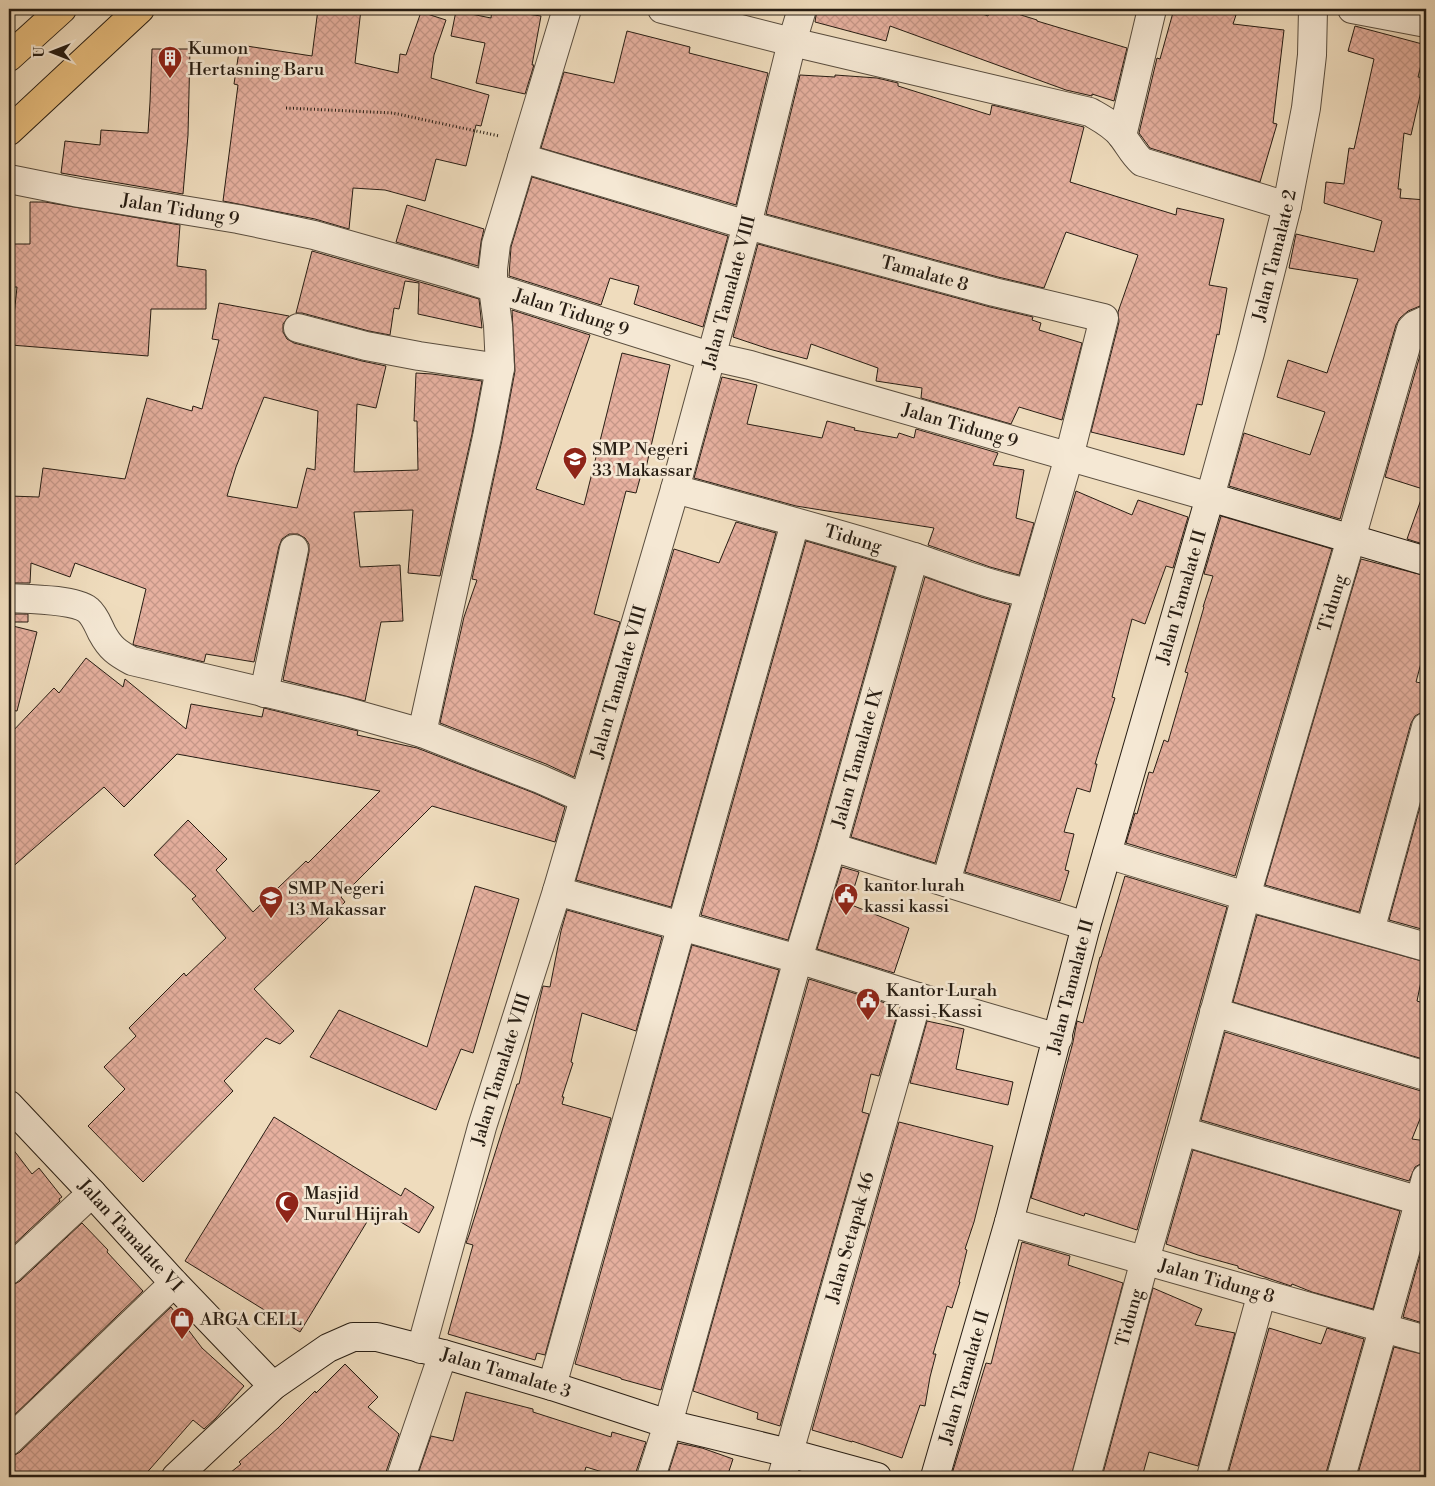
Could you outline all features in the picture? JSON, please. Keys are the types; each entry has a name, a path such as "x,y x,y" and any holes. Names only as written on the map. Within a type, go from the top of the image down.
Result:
{"main road":[{"path":"9,58 62,9"},
{"path":"9,131 140,9"}],"street":[{"name":"Jalan Tidung 9","path":"493,288 496,244 567,9"},
{"path":"662,9 792,42 1090,112 1112,124 1142,162 1287,206"},
{"name":"Jalan Tamalate VIII","path":"400,1477 432,1352 482,1126 556,891 675,489 747,224 792,42 802,9"},
{"path":"1122,136 1152,9"},
{"name":"Jalan Tamalate 2","path":"1210,497 1250,353 1287,206 1306,108 1312,55 1313,9"},
{"path":"1352,9 1426,23"},
{"name":"Tamalate 8","path":"524,150 747,224 994,292 1104,318 1069,457"},
{"name":"Jalan Tidung 9","path":"9,178 79,193 238,219 314,235 447,273 710,356 759,368 1210,497 1426,561"},
{"path":"422,733 487,437 500,368 498,324 493,288"},
{"name":"Tidung","path":"1086,1477 1246,896 1411,329 1415,324 1426,320"},
{"path":"298,328 366,346 500,368"},
{"path":"946,882 1069,457"},
{"name":"Tidung","path":"675,489 914,557 1016,591 1030,593"},
{"name":"Jalan Tamalate II","path":"935,1477 1009,1222 1086,926 1210,497"},
{"path":"552,1386 795,523"},
{"path":"264,693 294,549"},
{"name":"Jalan Tamalate IX","path":"651,1477 668,1424 798,959 914,557"},
{"path":"9,598 68,602 87,609 95,618 103,635 115,652 132,661 344,711 422,733 540,779 583,798"},
{"path":"1370,931 1426,727"},
{"path":"832,846 1086,926"},
{"path":"1107,854 1426,947"},
{"path":"556,891 798,959 1058,1038"},
{"name":"Jalan Setapak 46","path":"785,1465 918,997"},
{"path":"1214,1012 1426,1076"},
{"name":"Jalan Tamalate VI","path":"9,1105 174,1283 273,1386"},
{"path":"1182,1131 1423,1190 1341,1477"},
{"path":"9,1270 92,1193"},
{"name":"Jalan Tidung 8","path":"1009,1222 1426,1340"},
{"path":"9,1441 174,1283"},
{"path":"1210,1477 1262,1293"},
{"name":"Jalan Tamalate 3","path":"176,1477 273,1386 328,1348 353,1337 376,1337 552,1386 785,1465 877,1477"}],"path":[{"path":"286,108 393,113 524,150"}],"building":[{"path":"318,9 361,9 355,63 398,73 400,54 406,55 421,12 446,20 434,55 431,78 489,95 481,126 476,125 466,166 436,159 425,201 385,190 353,188 349,229 315,219 223,201 238,85 234,84 240,45 312,56"},
{"path":"492,9 541,16 532,65 534,65 525,94 476,83 485,43 451,36 456,11 491,18"},
{"path":"817,9 969,9 988,16 991,9 1002,9 1127,48 1114,101 1092,94 1092,96 1066,90 890,26 886,41 815,22"},
{"path":"1174,9 1215,9 1236,15 1233,24 1284,30 1273,123 1277,124 1260,182 1150,148 1139,133 1157,58 1160,59"},
{"path":"1355,26 1426,45 1418,77 1424,78 1411,135 1404,133 1398,189 1401,189 1400,198 1426,200 1426,305 1408,311 1400,318 1396,325 1340,519 1229,486 1244,433 1310,455 1325,412 1277,397 1288,360 1327,373 1358,279 1289,268 1296,234 1374,252 1382,221 1324,203 1326,182 1344,184 1349,148 1354,149 1374,59 1348,51"},
{"path":"627,31 690,47 689,53 768,73 736,205 541,148 564,72 614,83"},
{"path":"152,49 190,49 188,135 183,194 61,173 65,141 100,145 101,130 148,133"},
{"path":"800,75 877,78 898,83 898,86 990,115 992,105 1084,127 1070,182 1176,215 1177,208 1224,219 1209,285 1227,288 1219,335 1217,334 1202,405 1197,404 1184,455 1091,432 1119,322 1118,312 1138,255 1066,232 1044,288 766,214"},
{"path":"532,177 728,236 703,327 634,304 639,286 610,278 601,305 509,276 511,247"},
{"path":"30,202 45,202 180,225 177,266 206,270 206,309 151,309 148,356 11,345 17,287 9,287 9,244 30,244"},
{"path":"407,205 484,229 478,266 396,242"},
{"path":"758,244 1033,317 1032,320 1041,323 1039,330 1082,343 1062,420 1019,407 1011,424 921,398 922,388 876,381 878,368 811,344 807,359 733,337"},
{"path":"312,251 479,299 482,328 418,314 419,283 405,281 399,309 394,308 390,335 296,313"},
{"path":"219,303 289,316 283,324 283,332 287,339 294,343 386,366 376,408 357,404 354,472 418,470 417,421 414,421 416,373 482,381 440,576 408,573 413,510 354,512 360,567 400,565 403,621 381,622 365,701 283,680 309,552 309,544 305,538 298,534 289,534 282,539 279,546 254,662 206,654 204,662 134,645 146,589 75,563 70,577 31,563 30,583 9,583 9,496 39,497 43,468 125,479 147,398 192,411 193,406 202,409 219,340 212,339","holes":["264,397 318,411 315,470 307,468 297,508 227,496 236,467"]},
{"name":"SMP Negeri 33 Makassar","path":"512,310 590,335 536,489 584,505 622,353 670,365 645,472 642,471 636,493 626,491 594,614 620,622 574,777 546,764 440,723 464,617 477,580 472,579 515,371"},
{"path":"1426,337 1426,490 1385,477"},
{"path":"722,377 757,385 747,424 822,438 827,421 855,428 854,430 897,438 899,433 914,438 916,429 998,453 993,465 1024,470 1016,518 1034,523 1019,575 928,545 934,528 796,506 694,478"},
{"path":"1076,491 1132,515 1138,500 1188,517 1173,568 1166,566 1145,624 1132,619 1112,697 1115,698 1095,764 1097,764 1090,792 1077,788 1064,832 1074,834 1065,870 1069,871 1060,901 965,872"},
{"path":"1423,494 1426,495 1426,545 1407,539"},
{"path":"1221,516 1332,549 1235,876 1126,843 1135,813 1137,814 1149,772 1153,773 1164,740 1168,742 1188,673 1185,672 1213,576 1204,574"},
{"path":"736,522 776,533 671,907 576,880 674,549 719,563"},
{"path":"806,541 895,567 788,940 701,915"},
{"path":"1361,559 1426,576 1426,644 1416,682 1426,684 1426,712 1415,716 1411,723 1359,912 1265,885"},
{"path":"925,577 1010,605 935,863 851,837"},
{"path":"9,614 28,614 28,622 9,622"},
{"path":"9,625 37,632 17,711 9,710"},
{"path":"86,658 123,687 125,679 186,729 191,704 262,717 264,708 358,731 357,735 417,748 534,793 565,807 555,842 432,806 341,897 345,902 254,989 294,1031 280,1044 266,1038 224,1081 233,1091 143,1182 88,1126 125,1089 104,1067 136,1036 129,1028 184,973 186,976 226,938 192,899 196,896 154,855 188,820 227,859 216,870 253,912 306,861 308,863 380,791 177,754 124,807 104,787 9,870 9,735 54,688 59,693"},
{"path":"1426,785 1426,924 1425,930 1389,920"},
{"name":"kantor lurah kassi kassi","path":"842,867 859,872 849,904 909,928 894,973 817,949"},
{"path":"1125,876 1227,907 1137,1230 1085,1213 1084,1216 1031,1198 1077,1021 1083,1023 1100,957"},
{"path":"475,886 519,899 473,1053 461,1049 436,1110 310,1057 339,1010 427,1047"},
{"path":"567,910 662,937 636,1031 582,1013 571,1062 573,1063 562,1097 564,1097 562,1104 611,1118 545,1355 537,1353 535,1360 448,1334 473,1245 466,1243 517,1084 519,1084 543,986 550,987"},
{"path":"1257,915 1425,962 1417,1001 1426,1004 1426,1060 1233,1002"},
{"path":"692,945 779,970 661,1390 575,1364"},
{"path":"809,979 895,1006 894,1014 897,1015 879,1076 871,1074 862,1112 869,1114 780,1426 757,1419 758,1413 693,1391"},
{"path":"927,1021 964,1029 956,1069 1013,1082 1008,1105 910,1083"},
{"path":"1225,1032 1426,1091 1426,1104 1412,1139 1426,1141 1426,1163 1415,1167 1409,1181 1201,1120"},
{"name":"Masjid Nurul Hijrah","path":"274,1117 401,1196 405,1188 434,1207 419,1233 376,1207 300,1332 185,1261"},
{"path":"899,1122 993,1146 974,1222 965,1249 967,1250 960,1282 952,1308 947,1306 933,1354 936,1354 925,1406 920,1405 902,1458 812,1430"},
{"path":"9,1144 32,1174 39,1168 62,1197 9,1249"},
{"path":"1193,1150 1400,1211 1373,1309 1312,1292 1292,1284 1291,1286 1238,1268 1238,1266 1166,1244"},
{"path":"82,1223 143,1291 9,1420 9,1285 20,1281"},
{"path":"1426,1234 1426,1324 1403,1317"},
{"path":"1022,1242 1070,1256 1068,1265 1123,1283 1071,1477 951,1477 986,1363 991,1364"},
{"path":"1153,1288 1202,1309 1195,1325 1235,1333 1198,1466 1149,1452 1142,1477 1102,1477"},
{"path":"171,1307 202,1348 244,1386 216,1418 204,1429 193,1420 143,1477 9,1477 9,1456 20,1452"},
{"path":"1269,1328 1321,1344 1327,1328 1364,1339 1326,1477 1227,1477"},
{"path":"1394,1347 1426,1355 1426,1477 1357,1477"},
{"path":"345,1364 378,1397 368,1407 399,1434 386,1477 225,1477 241,1464 239,1462 278,1428 315,1391 316,1393"},
{"path":"466,1392 533,1409 533,1412 611,1437 612,1432 646,1442 636,1477 619,1477 586,1467 583,1477 417,1477 431,1436 453,1441"},
{"path":"678,1443 702,1448 733,1459 727,1477 667,1477"}],"place":[{"name":"Kumon Hertasning Baru","path":"170,79"},
{"name":"SMP Negeri 33 Makassar","path":"575,480"},
{"name":"kantor lurah kassi kassi","path":"846,916"},
{"name":"SMP Negeri 13 Makassar","path":"271,919"},
{"name":"Kantor Lurah Kassi-Kassi","path":"868,1021"},
{"name":"Masjid Nurul Hijrah","path":"287,1224"},
{"name":"ARGA CELL","path":"182,1340"}]}
